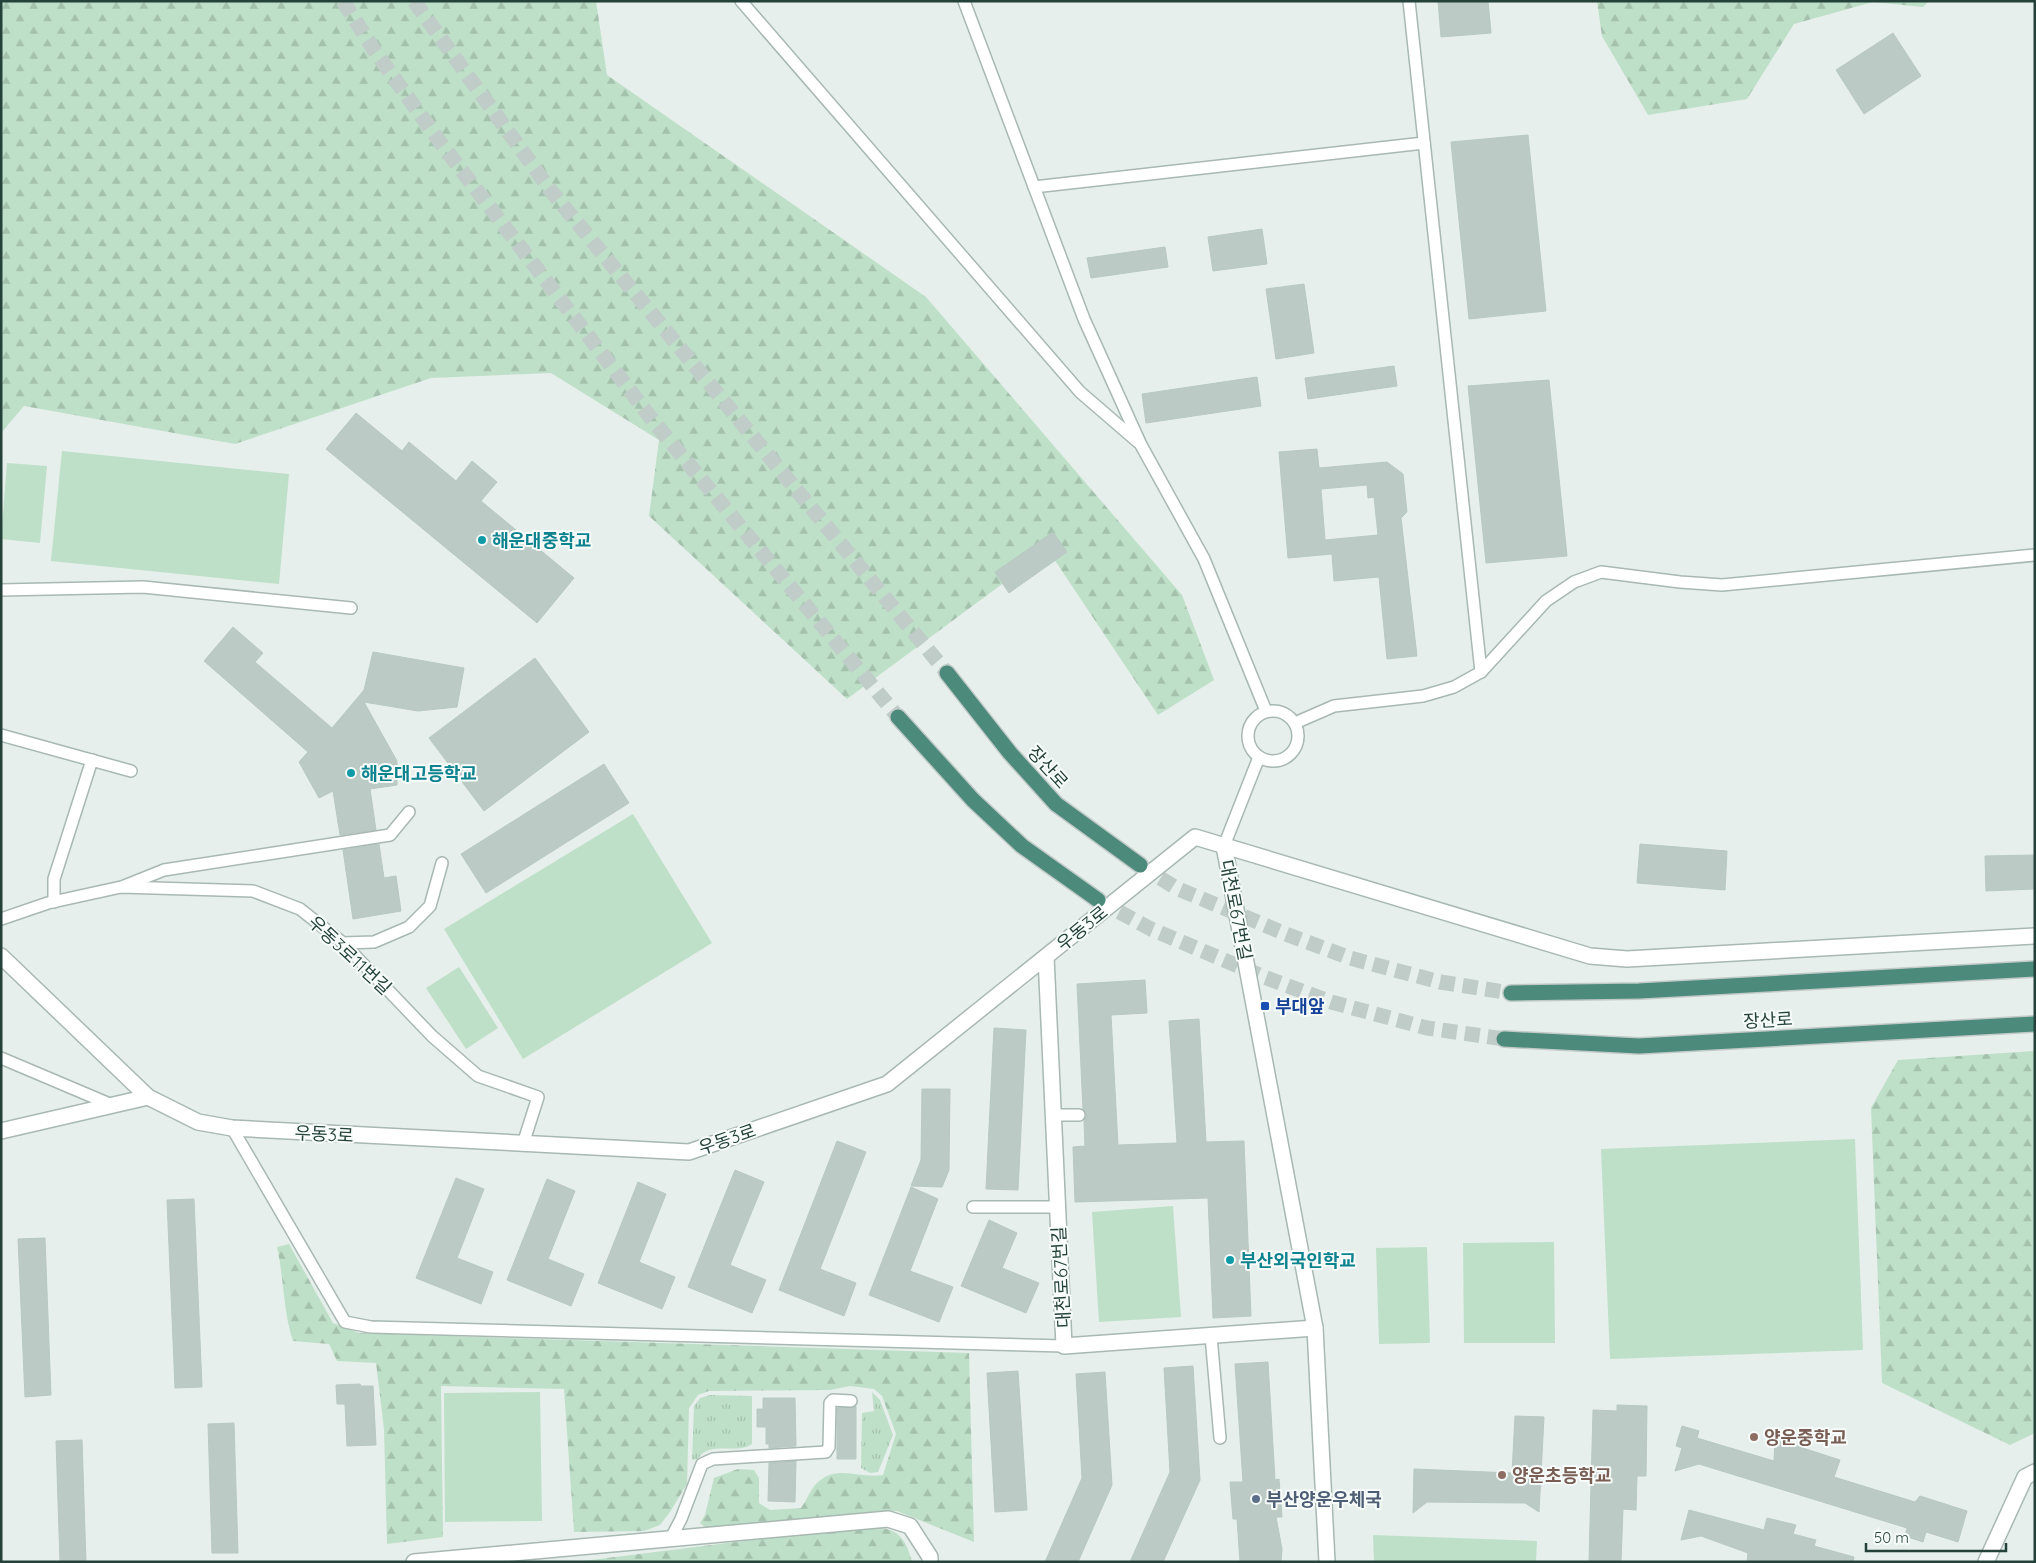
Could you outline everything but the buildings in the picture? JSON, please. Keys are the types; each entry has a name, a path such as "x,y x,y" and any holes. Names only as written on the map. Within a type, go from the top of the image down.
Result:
{"highway":[{"name":"장산로","path":"947,673 1010,753 1056,804 1140,865"},
{"path":"898,717 973,800 1022,846 1098,900"},
{"name":"장산로","path":"1511,992 1639,991 2035,969"},
{"name":"장산로","path":"1504,1039 1639,1046 2035,1024"}],"street":[{"name":"우동3로","path":"148,1097 198,1122 232,1128 690,1152 887,1084 1195,836 1224,846"},
{"path":"1224,846 1590,956 1627,959 2035,936"},
{"name":"대천로67번길","path":"1224,846 1315,1328 1327,1562"},
{"path":"1,956 148,1097"},
{"name":"대천로67번길","path":"1046,957 1064,1346 1315,1328"},
{"path":"1,1131 148,1097"},
{"path":"1986,1562 2025,1478 2035,1472"},
{"path":"414,1562 888,1519 910,1526 930,1557 930,1562"}],"lane":[{"path":"741,1 1080,392 1141,445"},
{"path":"964,1 1084,319 1141,445 1204,559 1266,711"},
{"path":"1409,1 1481,672"},
{"path":"1034,187 1424,144"},
{"path":"1295,723 1334,706 1431,694 1454,687 1481,672 1546,601 1574,582 1601,572 1680,582 1722,585 2035,555"},
{"path":"1,590 143,586 351,608"},
{"path":"1266,711 1282,712 1295,723 1298,739 1290,754 1275,761 1259,757 1249,744 1249,728 1253,720 1266,711"},
{"path":"1,735 131,770"},
{"path":"1224,846 1259,757"},
{"path":"54,902 54,879 92,760"},
{"path":"120,887 164,870 390,835 409,812"},
{"path":"343,943 374,942 409,928 430,906 442,864"},
{"name":"우동3로11번길","path":"1,919 54,902 120,887 253,891 300,909 343,943 432,1036 478,1076 538,1097 523,1144"},
{"path":"1,1058 112,1105"},
{"path":"1054,1115 1079,1115"},
{"path":"232,1128 345,1322 371,1327 1064,1346"},
{"path":"973,1207 1058,1207"},
{"path":"1211,1336 1220,1438"},
{"path":"670,1540 681,1519 702,1464 713,1459 826,1452 829,1447 830,1403 832,1400 851,1401"}],"green space":[{"path":"1,1 596,1 607,75 926,297 1182,595 1214,680 1158,715 1048,550 847,699 649,516 659,440 551,373 431,378 235,444 24,406 1,433"},
{"path":"1597,1 1929,1 1923,7 1873,2 1794,24 1747,99 1648,115 1602,36"},
{"path":"62,451 289,474 279,584 51,561"},
{"path":"7,463 47,466 40,543 1,539"},
{"path":"633,814 712,943 523,1059 444,929"},
{"path":"459,967 498,1028 466,1049 426,988"},
{"path":"2035,1051 2035,1433 2010,1445 1882,1383 1871,1108 1898,1060"},
{"path":"1855,1139 1863,1350 1610,1359 1601,1149"},
{"path":"1173,1206 1181,1317 1099,1322 1092,1212"},
{"path":"1554,1242 1555,1343 1464,1343 1463,1243"},
{"path":"289,1244 333,1323 359,1333 969,1353 974,1542 897,1511 706,1528 700,1523 705,1515 714,1478 738,1469 754,1470 759,1478 759,1503 770,1510 801,1508 818,1482 833,1474 883,1475 896,1434 882,1396 874,1389 850,1386 830,1390 709,1391 698,1395 689,1408 687,1484 660,1525 644,1531 574,1532 564,1389 441,1386 443,1537 387,1544 384,1429 376,1363 337,1361 329,1344 293,1341 287,1318 277,1247"},
{"path":"1427,1247 1430,1343 1379,1344 1376,1248"},
{"path":"540,1392 542,1521 445,1522 444,1393"},
{"path":"872,1392 880,1400 893,1435 878,1472 870,1473 861,1468 862,1413 874,1411"},
{"path":"710,1395 752,1396 752,1444 739,1448 709,1450 698,1459 692,1460 694,1406 700,1398"},
{"path":"864,1526 883,1528 896,1533 905,1544 912,1562 575,1562"},
{"path":"1373,1535 1537,1541 1536,1562 1374,1562"}],"tunnel":[{"path":"343,1 374,50 440,142 654,422 898,717"},
{"path":"414,1 551,191 947,673"},
{"path":"1141,866 1176,888 1286,934 1350,958 1440,982 1511,993"},
{"path":"1099,901 1151,929 1264,977 1331,1002 1427,1028 1504,1039"}],"place":[{"name":"해운대중학교","path":"482,540"},
{"name":"해운대고등학교","path":"351,773"},
{"name":"부대앞","path":"1265,1006"},
{"name":"부산외국인학교","path":"1230,1260"},
{"name":"양운중학교","path":"1754,1437"},
{"name":"양운초등학교","path":"1502,1475"},
{"name":"부산양운우체국","path":"1256,1499"}]}
